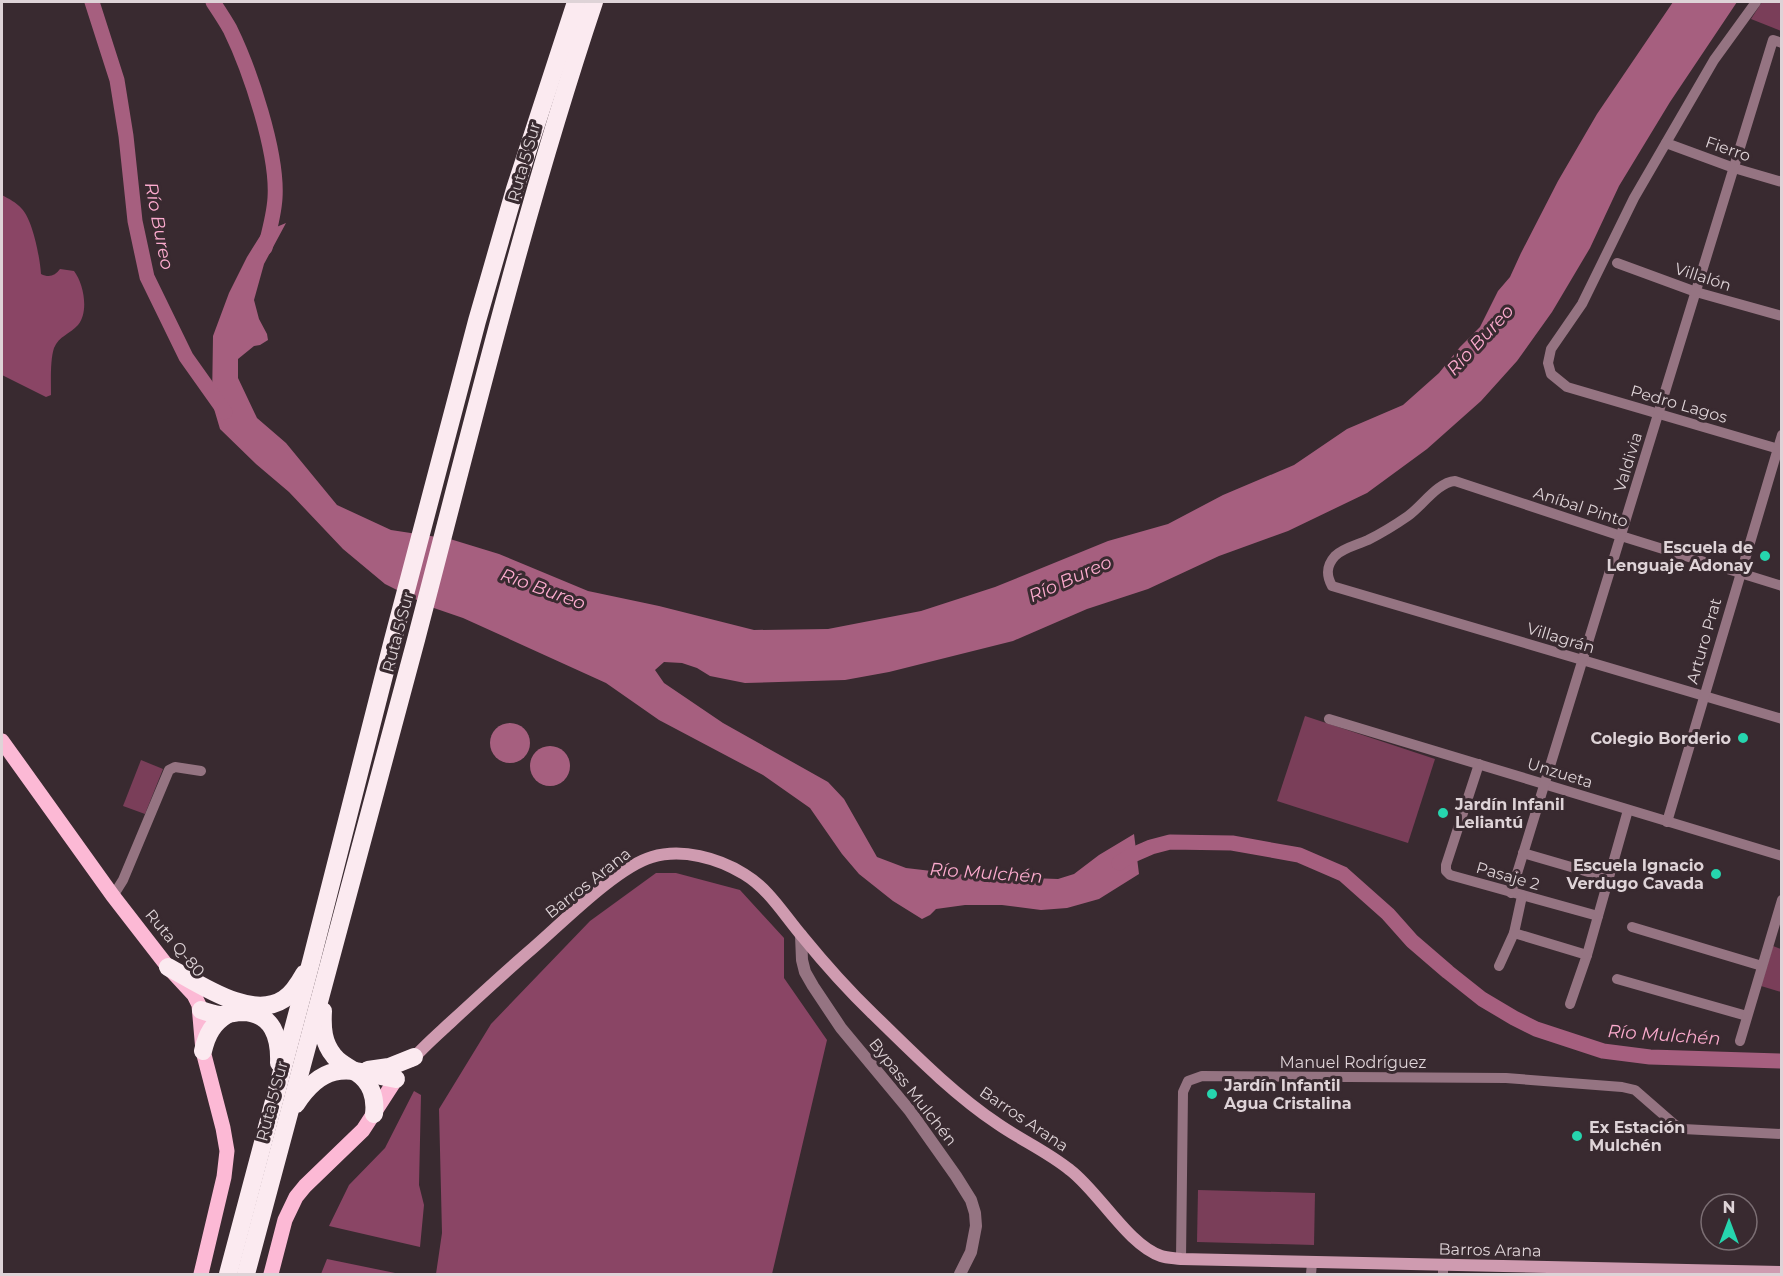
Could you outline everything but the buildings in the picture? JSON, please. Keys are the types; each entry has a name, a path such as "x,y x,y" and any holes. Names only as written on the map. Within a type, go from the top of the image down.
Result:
{"highway":[{"name":"Ruta 5 Sur","path":"228,1275 442,453 499,244 576,2"},
{"name":"Ruta 5 Sur","path":"246,1275 536,189 594,2"},
{"path":"168,967 206,988 228,1006 260,1006 279,1002 289,995 311,962"},
{"path":"325,983 322,1028 326,1043 338,1060 365,1080 372,1093 374,1114"},
{"path":"201,1010 215,999 242,1012 249,1012 262,1018 271,1026 280,1048 279,1083"},
{"path":"203,1051 211,1029 228,1006"},
{"path":"287,1121 302,1095 317,1079 335,1071 389,1067 414,1057"},
{"path":"355,1071 396,1079"}],"main road":[{"name":"Ruta Q-80","path":"2,741 113,896 168,967 194,995 201,1010"},
{"name":"Barros Arana","path":"396,1079 431,1039 584,903 621,874 649,858 674,854 696,855 732,867 754,880 871,1012 963,1098 998,1125 1071,1170 1092,1190 1127,1231 1147,1249 1162,1256 1312,1269 1782,1272"},
{"path":"201,1010 203,1051 223,1128 226,1151 225,1177 201,1275"},
{"path":"271,1275 285,1220 296,1197 363,1130 396,1079"}],"street":[{"path":"1665,142 1714,60 1756,2"},
{"name":"Valdivia","path":"1499,966 1514,933 1523,853 1734,168 1777,41"},
{"name":"Fierro","path":"1665,142 1734,168 1782,182"},
{"name":"Pedro Lagos","path":"1665,142 1581,304 1550,354 1548,363 1551,374 1567,387 1779,449"},
{"name":"Villalón","path":"1617,263 1696,292 1782,316"},
{"name":"Arturo Prat","path":"1667,822 1782,435"},
{"name":"Aníbal Pinto","path":"1332,586 1327,572 1330,562 1337,554 1393,526 1421,506 1439,487 1446,482 1455,481 1782,586"},
{"name":"Villagrán","path":"1332,586 1782,719"},
{"name":"Unzueta","path":"1329,719 1782,856"},
{"name":"Pasaje 2","path":"1479,764 1446,871 1450,875 1517,895 1598,916"},
{"path":"113,896 123,880 169,770 175,767 201,771"},
{"path":"1570,1004 1587,955 1628,810"},
{"path":"1523,853 1609,878"},
{"path":"1740,1041 1782,900"},
{"path":"1632,927 1762,966"},
{"path":"1514,933 1587,955"},
{"name":"Bypass Mulchén","path":"801,935 802,960 805,972 813,986 841,1028 910,1111 971,1200 976,1226 971,1252 960,1275"},
{"path":"1617,979 1747,1016"},
{"name":"Manuel Rodríguez","path":"1181,1259 1183,1092 1188,1081 1202,1076 1506,1078 1622,1087 1635,1090 1683,1129 1782,1134"}],"shaded area":[{"path":"1762,2 1781,2 1781,31 1751,19"},
{"path":"2,195 17,204 26,215 35,240 41,274 52,276 60,269 74,271 83,290 83,313 78,325 54,348 51,365 51,395 46,397 2,375"},
{"path":"1305,716 1435,759 1408,843 1277,801"},
{"path":"141,760 163,769 145,814 123,806"},
{"path":"656,873 676,873 740,890 784,938 784,978 827,1040 772,1274 436,1274 442,1233 439,1109 491,1024 590,921"},
{"path":"1773,946 1781,949 1781,992 1761,986"},
{"path":"414,1091 421,1095 419,1185 424,1205 420,1247 329,1226 349,1185 385,1148"},
{"path":"1198,1190 1315,1193 1314,1245 1197,1242"},
{"path":"327,1259 400,1274 321,1274"}],"water":[{"path":"1673,2 1737,2 1670,102 1619,186 1590,248 1552,312 1517,361 1481,401 1427,449 1367,493 1288,531 1219,556 1148,589 1087,609 1013,641 889,672 845,680 745,683 710,676 682,663 664,662 655,670 664,683 723,723 828,782 844,799 877,857 906,868 974,876 1058,879 1074,874 1099,855 1134,834 1139,874 1099,899 1067,908 1041,910 1002,905 965,905 936,909 922,919 893,901 859,874 810,808 763,775 659,720 606,683 463,618 431,607 385,584 343,549 289,492 220,429 212,402 213,336 229,293 262,233 286,223 264,264 254,300 268,340 254,346 238,359 238,378 257,418 286,443 337,505 391,530 450,539 499,554 588,591 754,630 828,629 921,611 995,587 1108,541 1168,524 1223,495 1294,465 1347,429 1403,405 1439,373 1480,327 1498,291 1510,277 1558,181 1597,114"},
{"path":"510,723 518,724 524,729 529,735 529,751 524,757 518,762 510,763 502,762 496,757 491,751 490,743 491,735 496,729 502,724"},
{"path":"550,746 558,747 564,752 569,758 569,774 564,780 558,785 550,786 542,785 536,780 531,774 530,766 531,758 536,752 542,747"}],"waterway":[{"name":"Río Bureo","path":"92,2 117,80 126,136 135,221 147,277 186,357 225,412"},
{"name":"Río Bureo","path":"213,2 238,46 261,112 272,158 275,198 265,248"},
{"name":"Río Mulchén","path":"1119,863 1151,847 1170,842 1232,843 1299,855 1343,874 1388,914 1412,941 1448,972 1482,999 1536,1029 1603,1051 1650,1057 1782,1061"}],"place":[{"name":"Escuela de Lenguaje Adonay","path":"1765,556"},
{"name":"Colegio Borderio","path":"1743,738"},
{"name":"Jardín Infanil Leliantú","path":"1443,813"},
{"name":"Escuela Ignacio Verdugo Cavada","path":"1716,874"},
{"name":"Jardín Infantil Agua Cristalina","path":"1212,1094"},
{"name":"Ex Estación Mulchén","path":"1577,1136"}]}
